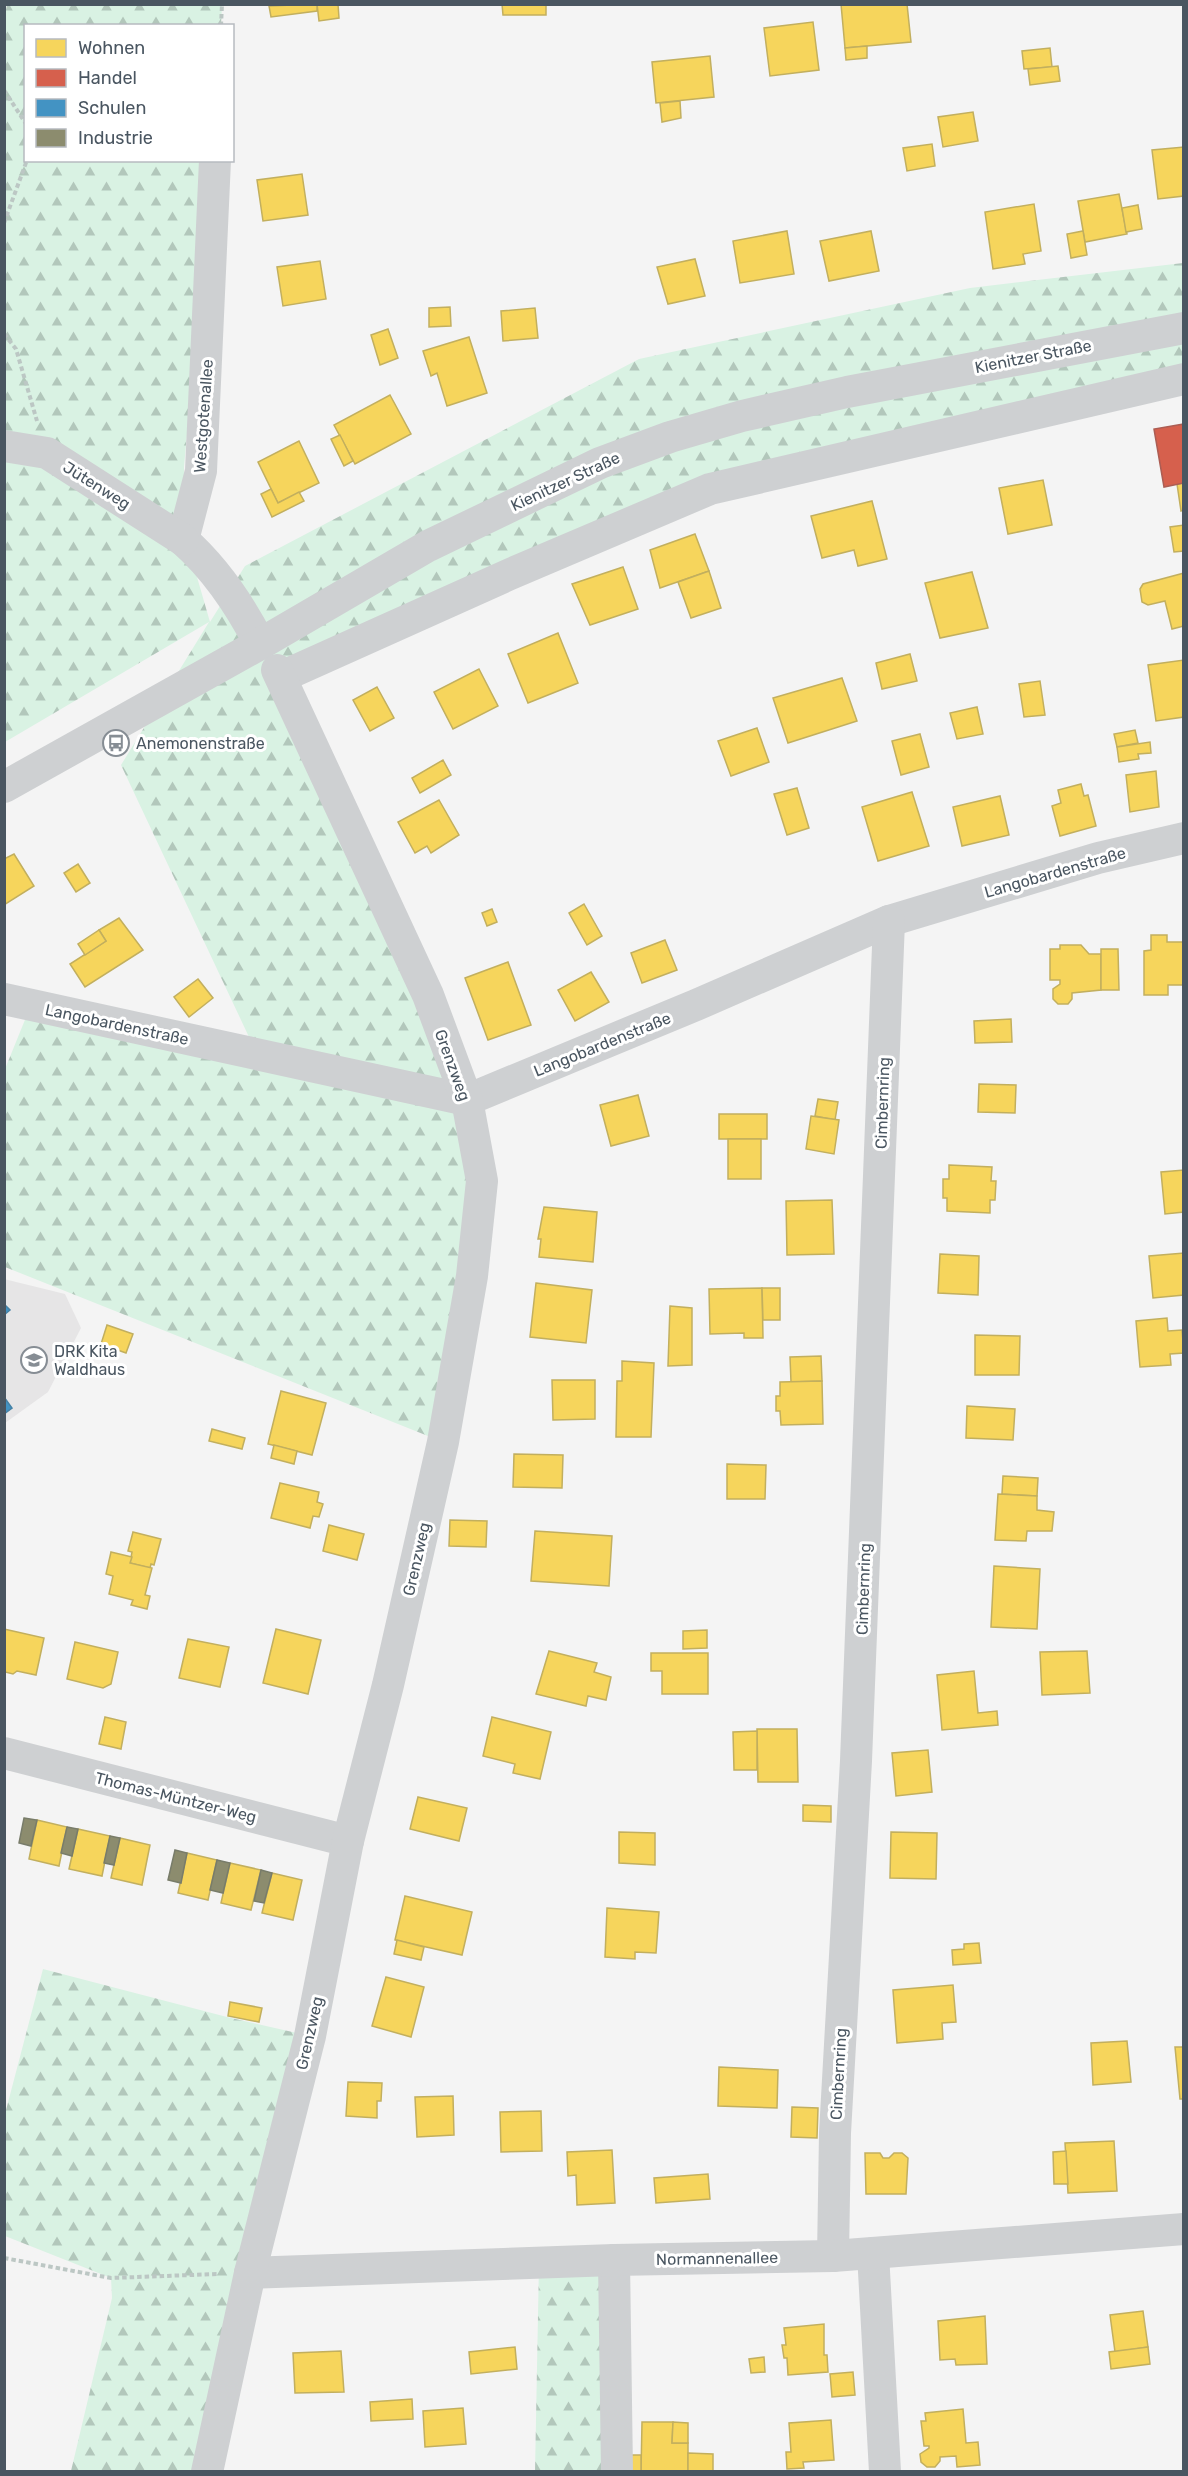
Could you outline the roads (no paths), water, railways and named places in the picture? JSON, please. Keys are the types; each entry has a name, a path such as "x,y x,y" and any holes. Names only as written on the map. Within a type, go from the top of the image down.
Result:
{"street":[{"name":"Westgotenallee","path":"183,540 201,471 215,162"},
{"name":"Kienitzer Straße","path":"4,788 260,644 428,546 600,463 669,437 742,416 847,392 1184,328"},
{"name":"Grenzweg","path":"207,2472 250,2273 309,2036 348,1841 388,1685 443,1442 472,1276 482,1181 467,1100 428,995 279,674 710,489 1184,379"},
{"name":"Jütenweg","path":"4,446 47,453 183,540"},
{"path":"183,540 203,558 236,602 260,644"},
{"name":"Langobardenstraße","path":"4,999 467,1100 696,1005 889,921 1098,858 1184,838"},
{"name":"Cimbernring","path":"833,2256 835,2133 856,1761 889,921"},
{"name":"Thomas-Müntzer-Weg","path":"4,1753 348,1841"},
{"name":"Normannenallee","path":"250,2273 614,2260 833,2256 1184,2229"},
{"path":"873,2253 885,2472"},
{"path":"614,2260 617,2472"}],"place":[{"name":"Anemonenstraße","path":"116,743"},
{"name":"DRK Kita Waldhaus","path":"34,1360"}]}
